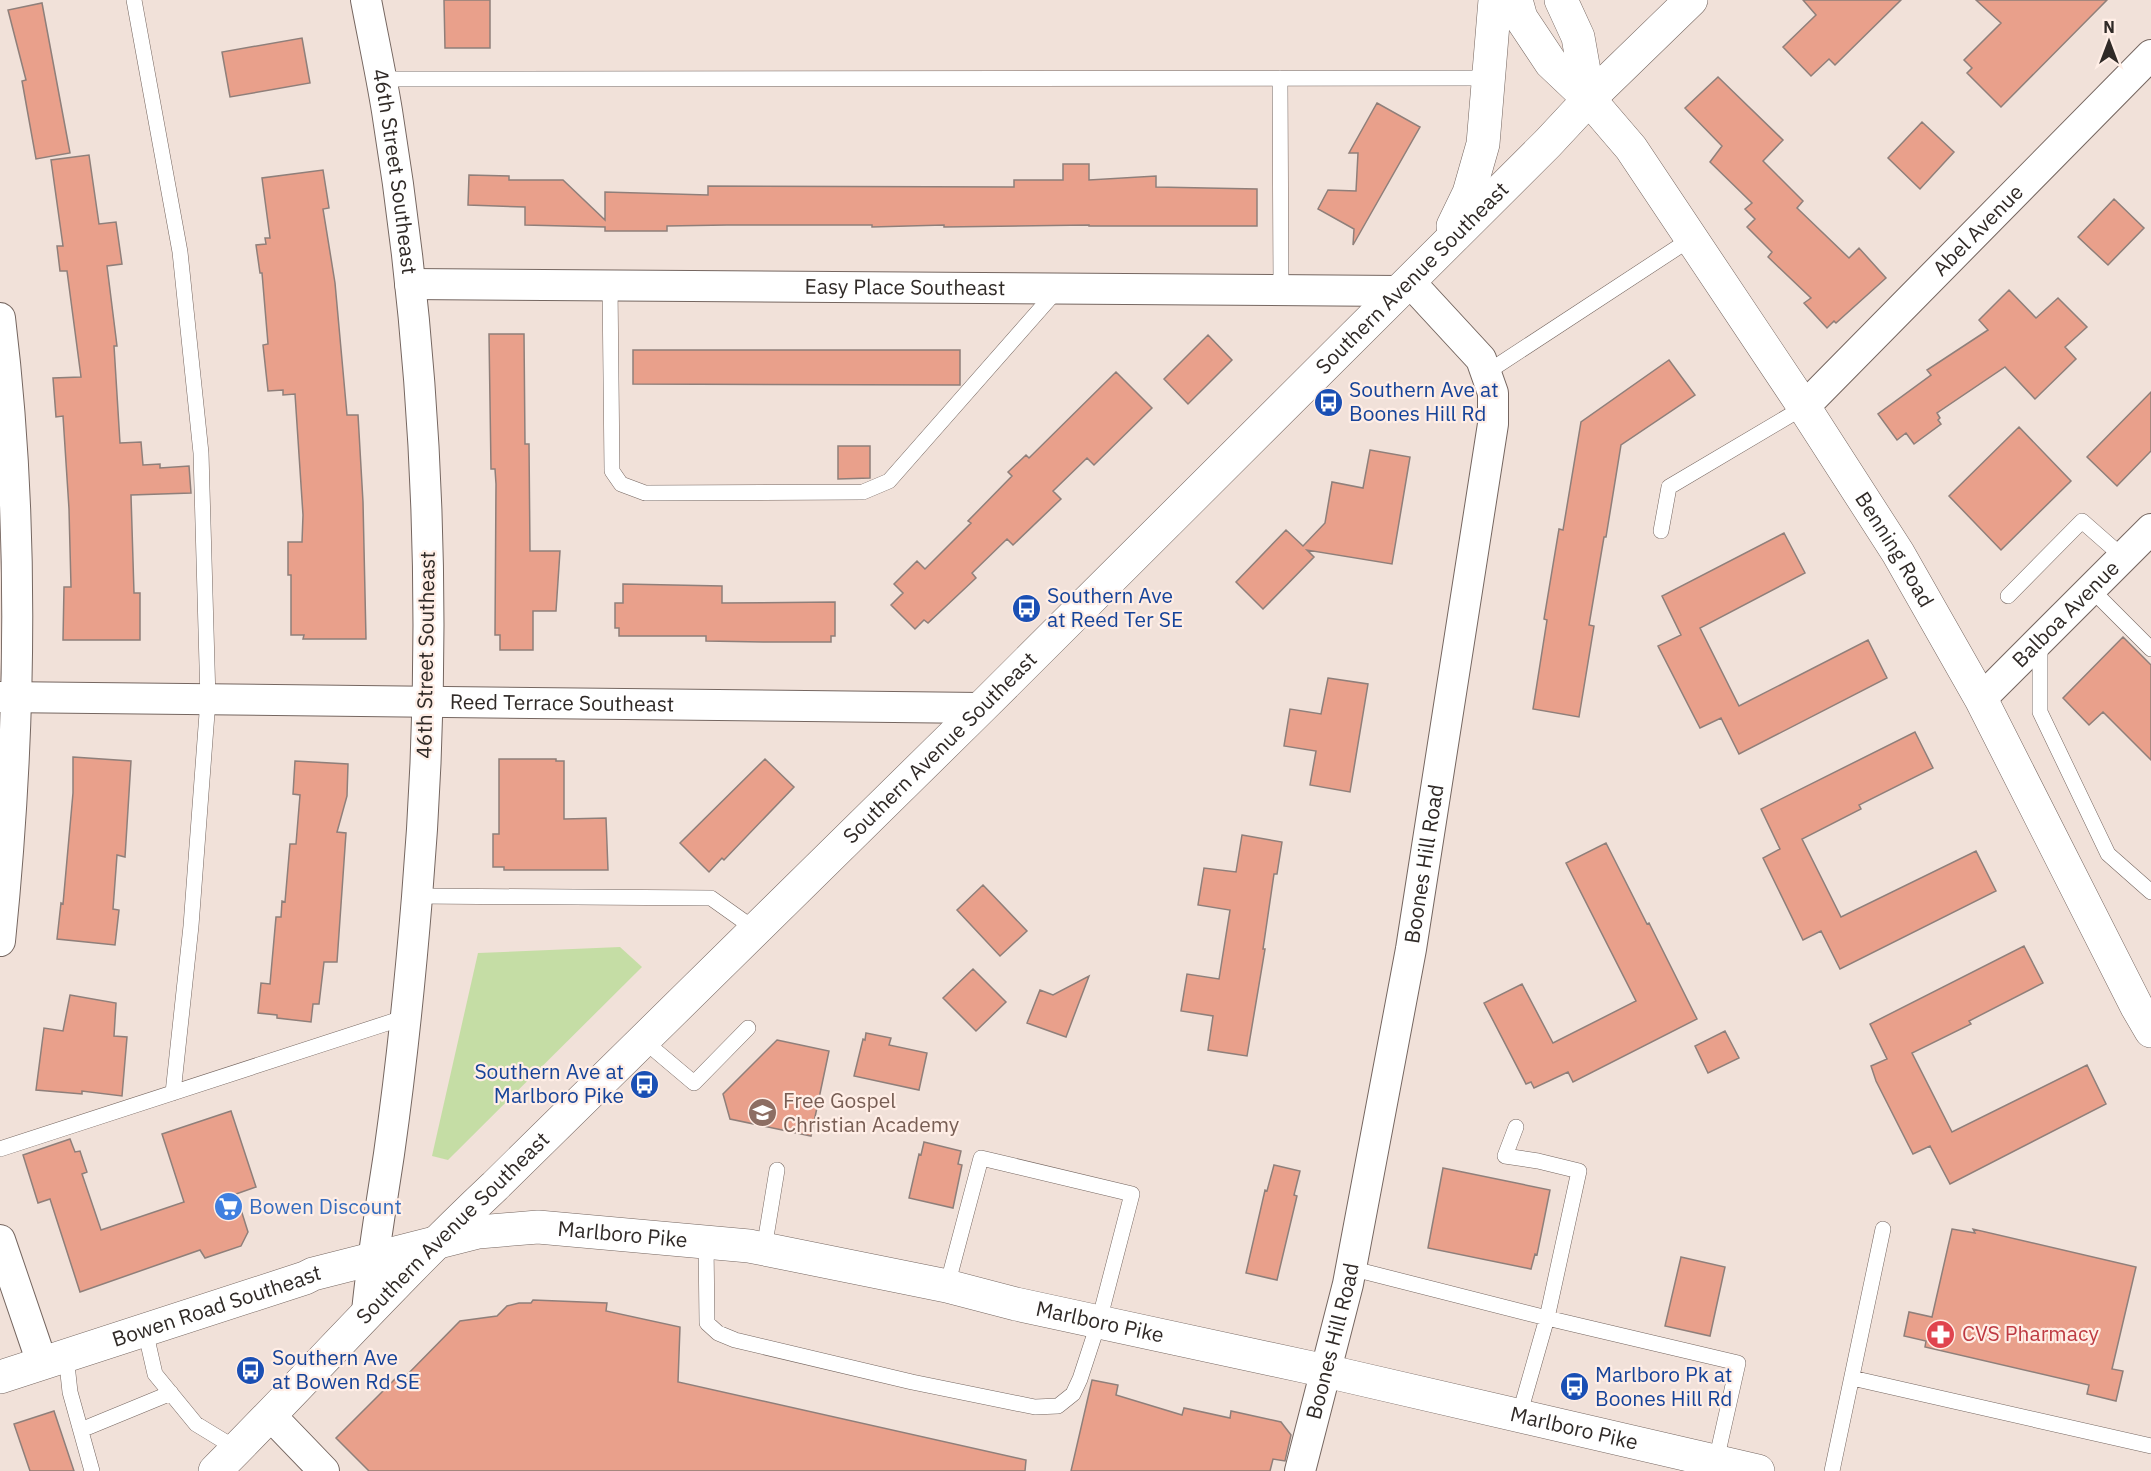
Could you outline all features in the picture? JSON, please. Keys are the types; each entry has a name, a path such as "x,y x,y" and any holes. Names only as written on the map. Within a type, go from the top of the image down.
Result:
{"main road":[{"path":"1442,249 1469,193 1483,144 1495,0"},
{"name":"Benning Road","path":"1516,0 1521,18 1551,63 1589,99 1632,148 1898,553 1981,699 2146,1010"},
{"path":"1561,0 1578,37 1589,99"},
{"name":"Southern Avenue Southeast","path":"226,1460 271,1416 367,1312 436,1242 981,708 1442,249 1589,99 1691,0"},
{"name":"Marlboro Pike","path":"436,1242 478,1232 538,1227 764,1249 947,1286 1016,1304 1326,1371 1758,1471"},
{"name":"Bowen Road Southeast","path":"0,1377 313,1274 436,1242"}],"street":[{"name":"46th Street Southeast","path":"366,0 400,201 410,284 426,525 427,702 417,896 406,1017 389,1156 372,1259 367,1312"},
{"name":"Abel Avenue","path":"1804,407 2151,56"},
{"name":"Easy Place Southeast","path":"410,284 1281,290 1404,286"},
{"name":"Boones Hill Road","path":"1300,1471 1348,1284 1411,949 1492,424 1493,393 1481,359 1404,286"},
{"path":"0,318 15,515 17,607 8,698 10,838 0,941"},
{"name":"Balboa Avenue","path":"1981,699 2151,529"},
{"name":"Reed Terrace Southeast","path":"8,698 981,708"},
{"path":"0,1240 54,1359"},
{"path":"271,1416 324,1471"}],"lane":[{"path":"134,0 181,264 201,453 208,700 191,926 173,1093"},
{"path":"1280,78 1281,290"},
{"path":"381,79 1489,78"},
{"path":"1486,373 1692,238"},
{"path":"610,285 612,471 621,484 645,493 863,492 889,481 1058,289"},
{"path":"1661,531 1669,487 1804,407"},
{"path":"2008,596 2082,521 2123,557"},
{"path":"2091,589 2151,649"},
{"path":"2040,641 2040,711 2108,854 2151,892"},
{"path":"417,896 711,898 756,930"},
{"path":"0,1149 406,1017"},
{"path":"643,1040 694,1083 748,1028"},
{"path":"1516,1126 1505,1156 1579,1171 1547,1318 1519,1416"},
{"path":"706,1242 707,1323 718,1333 735,1340 912,1382 1035,1407 1059,1406 1073,1394 1099,1321 1132,1194 981,1158 947,1286"},
{"path":"764,1249 777,1170"},
{"path":"1832,1471 1883,1229"},
{"path":"1350,1268 1738,1363 1716,1461"},
{"path":"145,1330 155,1374 226,1460"},
{"path":"54,1359 70,1392 92,1471"},
{"path":"1852,1378 2151,1446"},
{"path":"81,1430 171,1393"}],"green space":[{"path":"620,947 642,967 448,1160 432,1156 478,953"}],"building":[{"path":"444,0 490,0 490,48 445,48"},
{"path":"1803,0 1901,0 1835,65 1829,59 1811,76 1783,47 1816,15"},
{"path":"1976,0 2107,0 2001,107 1967,73 1972,68 1964,60 2001,23"},
{"path":"42,3 70,153 36,159 22,81 26,80 8,10"},
{"path":"302,38 310,83 230,97 222,52"},
{"path":"1718,77 1783,140 1763,161 1803,201 1797,208 1849,258 1859,248 1886,278 1836,323 1834,321 1827,328 1804,303 1811,298 1768,257 1772,252 1747,227 1755,219 1745,209 1752,203 1710,162 1722,146 1685,108"},
{"path":"1377,103 1420,127 1353,245 1354,229 1318,209 1328,190 1356,191 1358,153 1349,153"},
{"path":"1922,122 1954,152 1920,189 1888,158"},
{"path":"89,155 99,224 116,222 122,264 107,266 117,346 114,346 120,443 141,442 143,465 160,464 160,468 189,466 191,493 131,495 134,593 140,593 140,640 63,640 64,587 71,587 69,509 63,416 56,417 53,378 81,377 67,271 60,271 57,246 63,246 51,160"},
{"path":"1063,164 1089,164 1089,180 1156,176 1156,187 1257,189 1257,226 727,225 667,226 667,231 605,231 605,227 525,225 525,207 468,205 469,175 509,176 509,180 563,180 605,220 605,192 708,195 708,186 1014,187 1014,180 1063,180"},
{"path":"323,170 329,208 323,209 335,283 347,415 358,415 363,502 366,639 303,639 304,635 291,635 291,575 288,575 288,542 302,542 303,515 295,394 283,395 283,390 268,391 263,345 268,344 262,273 260,273 256,245 266,244 265,238 270,238 262,178"},
{"path":"2114,199 2144,228 2108,265 2078,237"},
{"path":"2009,290 2036,318 2058,298 2087,327 2065,347 2076,359 2035,399 2005,367 1937,413 1941,424 1914,444 1906,433 1897,440 1878,414 1931,375 1927,370 1988,330 1979,320"},
{"path":"489,334 524,334 525,444 529,444 530,551 560,551 556,611 533,611 533,650 500,650 500,635 495,635 496,484 495,469 491,469"},
{"path":"1208,335 1232,360 1188,404 1164,379"},
{"path":"633,350 960,350 960,385 633,384"},
{"path":"1669,360 1695,395 1621,445 1589,625 1594,626 1579,717 1533,709 1547,620 1544,619 1559,529 1563,530 1581,422"},
{"path":"1116,372 1152,408 1094,465 1087,458 1053,491 1061,499 1013,545 1007,539 972,573 976,578 928,623 924,620 915,629 891,605 903,593 894,584 917,561 925,569 971,523 968,521 1012,476 1008,472 1026,455 1029,458"},
{"path":"2151,392 2151,451 2117,486 2087,457"},
{"path":"2019,427 2071,481 2001,550 1949,496"},
{"path":"838,446 870,446 870,478 838,479"},
{"path":"1370,450 1410,457 1392,564 1307,550 1314,557 1263,609 1236,582 1286,530 1303,546 1325,523 1332,482 1363,488"},
{"path":"1784,533 1805,573 1700,628 1739,706 1868,640 1887,678 1739,754 1721,718 1700,728 1658,646 1681,635 1662,596"},
{"path":"623,584 722,586 722,603 835,602 835,636 831,636 831,642 763,642 706,641 706,636 619,636 619,628 615,628 615,603 623,603"},
{"path":"2123,637 2151,665 2151,760 2103,712 2089,725 2063,698"},
{"path":"1328,678 1368,684 1350,792 1310,785 1316,751 1284,746 1290,709 1321,714"},
{"path":"1915,732 1933,768 1859,805 1861,809 1802,839 1841,917 1976,851 1996,891 1840,969 1821,931 1803,940 1763,858 1780,849 1761,809"},
{"path":"73,757 131,761 125,857 117,855 113,909 119,910 115,945 57,939 61,903 63,904 73,793"},
{"path":"499,759 564,761 564,819 606,818 608,870 504,870 504,867 493,867 493,834 499,834"},
{"path":"765,759 794,787 724,860 722,858 709,872 680,843"},
{"path":"295,761 348,764 347,796 337,832 346,833 337,962 324,962 319,1004 313,1004 311,1022 258,1013 261,983 270,984 276,917 281,917 282,901 285,902 290,844 296,844 300,795 293,794"},
{"path":"1242,835 1282,842 1277,874 1274,874 1263,949 1265,949 1247,1056 1208,1050 1213,1016 1181,1011 1187,974 1219,979 1230,910 1198,905 1204,868 1236,872"},
{"path":"1606,843 1697,1019 1573,1082 1568,1072 1534,1088 1531,1082 1526,1084 1484,1003 1522,984 1553,1043 1636,1001 1566,863"},
{"path":"983,885 1027,931 1000,956 957,910"},
{"path":"2024,946 2043,983 1969,1021 1971,1024 1912,1053 1952,1132 2087,1065 2106,1104 1950,1184 1930,1146 1913,1154 1876,1081 1871,1066 1887,1059 1870,1024"},
{"path":"973,969 1006,1002 976,1031 943,998"},
{"path":"1089,976 1066,1037 1027,1023 1040,990 1053,995"},
{"path":"70,995 116,1003 114,1036 127,1037 122,1096 82,1091 82,1094 36,1090 44,1028 63,1031"},
{"path":"1725,1031 1739,1058 1708,1073 1695,1046"},
{"path":"866,1033 891,1038 889,1045 927,1053 919,1090 854,1076"},
{"path":"777,1040 829,1051 811,1136 730,1119 723,1094"},
{"path":"231,1111 256,1187 236,1194 248,1232 241,1246 205,1258 200,1250 80,1292 50,1199 38,1203 23,1155 70,1139 75,1152 80,1151 87,1172 82,1174 101,1230 184,1202 162,1134"},
{"path":"924,1142 961,1151 958,1164 962,1165 953,1208 909,1198"},
{"path":"1274,1165 1300,1171 1294,1195 1297,1196 1277,1280 1246,1273 1265,1190 1267,1191"},
{"path":"1443,1168 1550,1190 1537,1255 1535,1254 1531,1269 1428,1248"},
{"name":"CVS Pharmacy","path":"1952,1229 1975,1233 1973,1229 2136,1267 2112,1369 2123,1371 2116,1401 2087,1394 2089,1385 1925,1347 1926,1341 1904,1336 1909,1312 1932,1317"},
{"path":"1681,1257 1725,1267 1710,1336 1665,1326"},
{"path":"533,1300 607,1303 606,1311 680,1327 678,1382 1026,1460 1025,1471 369,1471 336,1438 397,1377 401,1381 460,1321 497,1316 507,1306 531,1303"},
{"path":"1092,1380 1118,1385 1116,1395 1182,1415 1184,1408 1230,1418 1231,1411 1281,1422 1291,1435 1285,1461 1273,1459 1270,1471 1071,1471"},
{"path":"54,1411 74,1471 30,1471 14,1424"}],"place":[{"name":"Southern Ave at Boones Hill Rd","path":"1328,402"},
{"name":"Southern Ave at Reed Ter SE","path":"1026,608"},
{"name":"Southern Ave at Marlboro Pike","path":"645,1084"},
{"name":"Free Gospel Christian Academy","path":"762,1113"},
{"name":"Bowen Discount","path":"228,1207"},
{"name":"CVS Pharmacy","path":"1941,1334"},
{"name":"Southern Ave at Bowen Rd SE","path":"251,1370"},
{"name":"Marlboro Pk at Boones Hill Rd","path":"1574,1387"}]}
